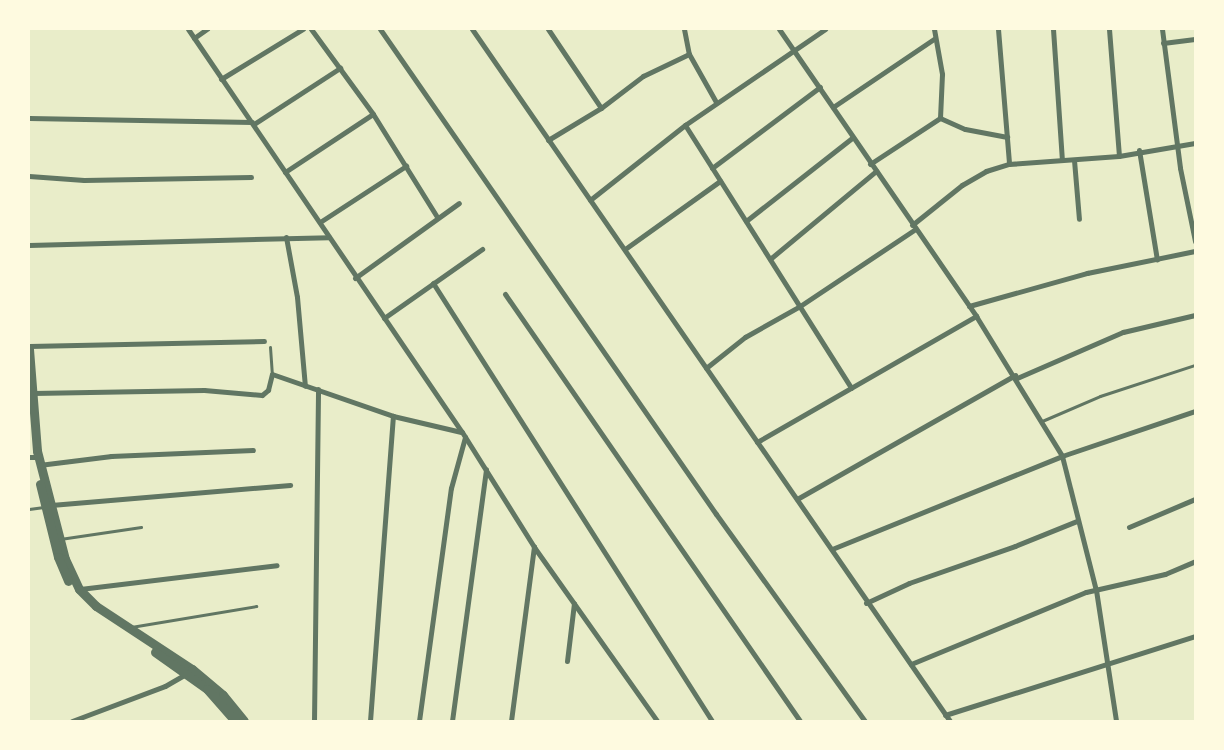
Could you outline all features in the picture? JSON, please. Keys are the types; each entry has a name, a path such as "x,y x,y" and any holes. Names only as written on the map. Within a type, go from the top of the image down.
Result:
{"street":[{"path":"188,29 320,222 355,278 464,434 534,547 657,721"},
{"path":"194,38 207,29"},
{"path":"221,79 303,29"},
{"path":"311,29 372,114 437,217"},
{"path":"380,29 716,514 866,721"},
{"path":"472,29 832,549 866,603 950,721"},
{"path":"558,29 549,30 601,108"},
{"path":"684,29 689,54 716,102"},
{"path":"779,29 820,87 913,228 1016,376 1062,456 1096,590 1109,665 1116,721"},
{"path":"590,200 685,124 825,29"},
{"path":"934,29 934,39 942,74 940,118"},
{"path":"998,29 1009,164"},
{"path":"1053,29 1062,160"},
{"path":"1109,29 1118,156"},
{"path":"1162,29 1195,241"},
{"path":"833,107 934,39"},
{"path":"1163,43 1195,39"},
{"path":"548,140 601,108 643,76 689,54"},
{"path":"29,118 253,123 340,68"},
{"path":"712,168 820,87"},
{"path":"286,172 372,114"},
{"path":"940,118 965,129 1006,137"},
{"path":"870,164 940,118"},
{"path":"685,124 851,388"},
{"path":"746,221 852,138"},
{"path":"706,368 745,337 800,306 913,228 962,184 986,171 1009,164 1118,156 1139,150 1179,147 1195,142"},
{"path":"1139,150 1157,260"},
{"path":"1074,160 1079,219"},
{"path":"320,222 406,166"},
{"path":"770,259 876,171"},
{"path":"29,176 84,180 251,177"},
{"path":"625,249 720,181"},
{"path":"355,278 437,217 459,203"},
{"path":"286,237 297,297 305,386"},
{"path":"29,246 329,237"},
{"path":"384,318 482,248"},
{"path":"968,306 1086,273 1195,251"},
{"path":"433,282 712,721"},
{"path":"505,294 800,721"},
{"path":"757,442 976,316"},
{"path":"797,499 1016,376 1124,332 1195,316"},
{"path":"235,721 211,694 187,673 96,613 78,596 61,566 36,458 29,347 264,341"},
{"path":"33,393 204,390 262,395 268,390 272,374 393,416 464,434"},
{"path":"314,721 318,389"},
{"path":"832,549 1062,456 1195,411"},
{"path":"370,721 393,416"},
{"path":"419,721 451,488 464,434"},
{"path":"36,458 253,450"},
{"path":"452,721 486,468"},
{"path":"48,506 290,485"},
{"path":"1129,527 1195,498"},
{"path":"48,506 79,589 92,603 192,668 223,695 244,721"},
{"path":"866,603 909,583 1016,546 1078,520"},
{"path":"511,721 534,547"},
{"path":"911,664 1096,590 1165,574 1195,561"},
{"path":"79,589 277,565"},
{"path":"567,661 574,603"},
{"path":"945,714 1109,665 1195,636"},
{"path":"72,721 166,686 187,673"}],"lane":[{"path":"270,347 272,374"},
{"path":"1042,421 1100,396 1195,365"},
{"path":"29,509 48,506"},
{"path":"60,539 141,527"},
{"path":"128,628 256,606"}]}
